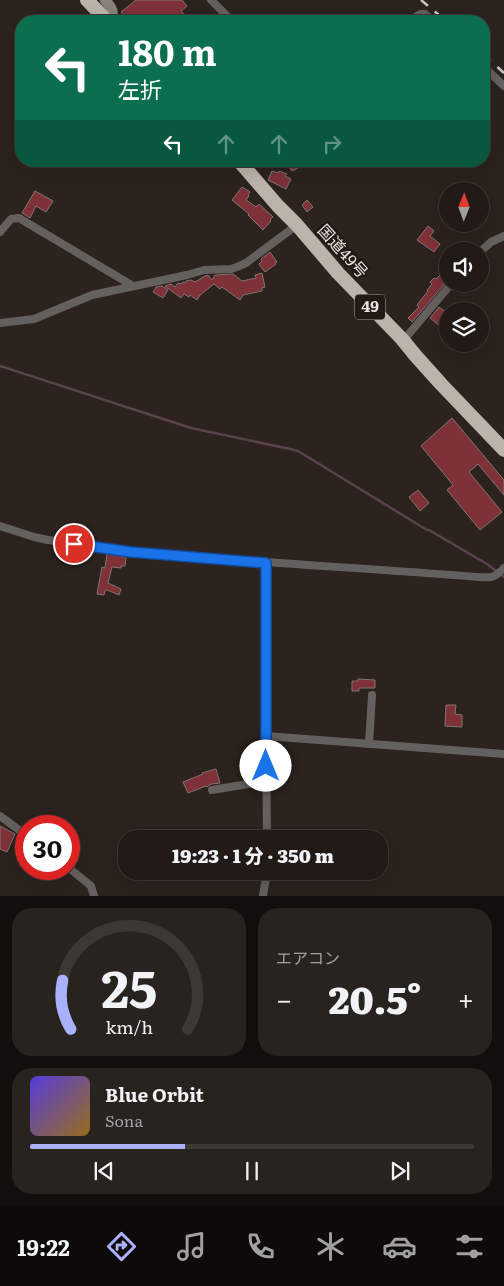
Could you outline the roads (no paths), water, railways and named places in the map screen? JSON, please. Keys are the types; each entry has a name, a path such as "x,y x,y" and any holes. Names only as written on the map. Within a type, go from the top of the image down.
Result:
{"highway":[{"path":"87,0 103,15"},
{"name":"国道49号","path":"244,167 338,273 402,338 441,384 504,450"}],"main road":[{"path":"105,0 112,9 112,15"}],"street":[{"path":"211,0 225,15"},
{"path":"490,73 504,86"},
{"path":"0,232 11,218 19,218 133,286"},
{"path":"0,322 34,319 92,295 204,270 238,267 297,225"},
{"path":"489,244 504,236"},
{"path":"402,338 408,335 444,292"},
{"path":"0,526 48,540 131,552 490,578 496,576 504,568"},
{"path":"266,563 267,830"},
{"path":"369,744 372,695"},
{"path":"266,736 504,754"},
{"path":"212,790 266,781"},
{"path":"0,816 15,827"},
{"path":"80,877 91,886 94,896"},
{"path":"263,896 266,880"}],"waterway":[{"path":"0,366 191,428 298,451 427,530 487,564 504,577"}],"railway":[{"path":"421,0 439,15"},
{"path":"490,60 504,73"}]}
